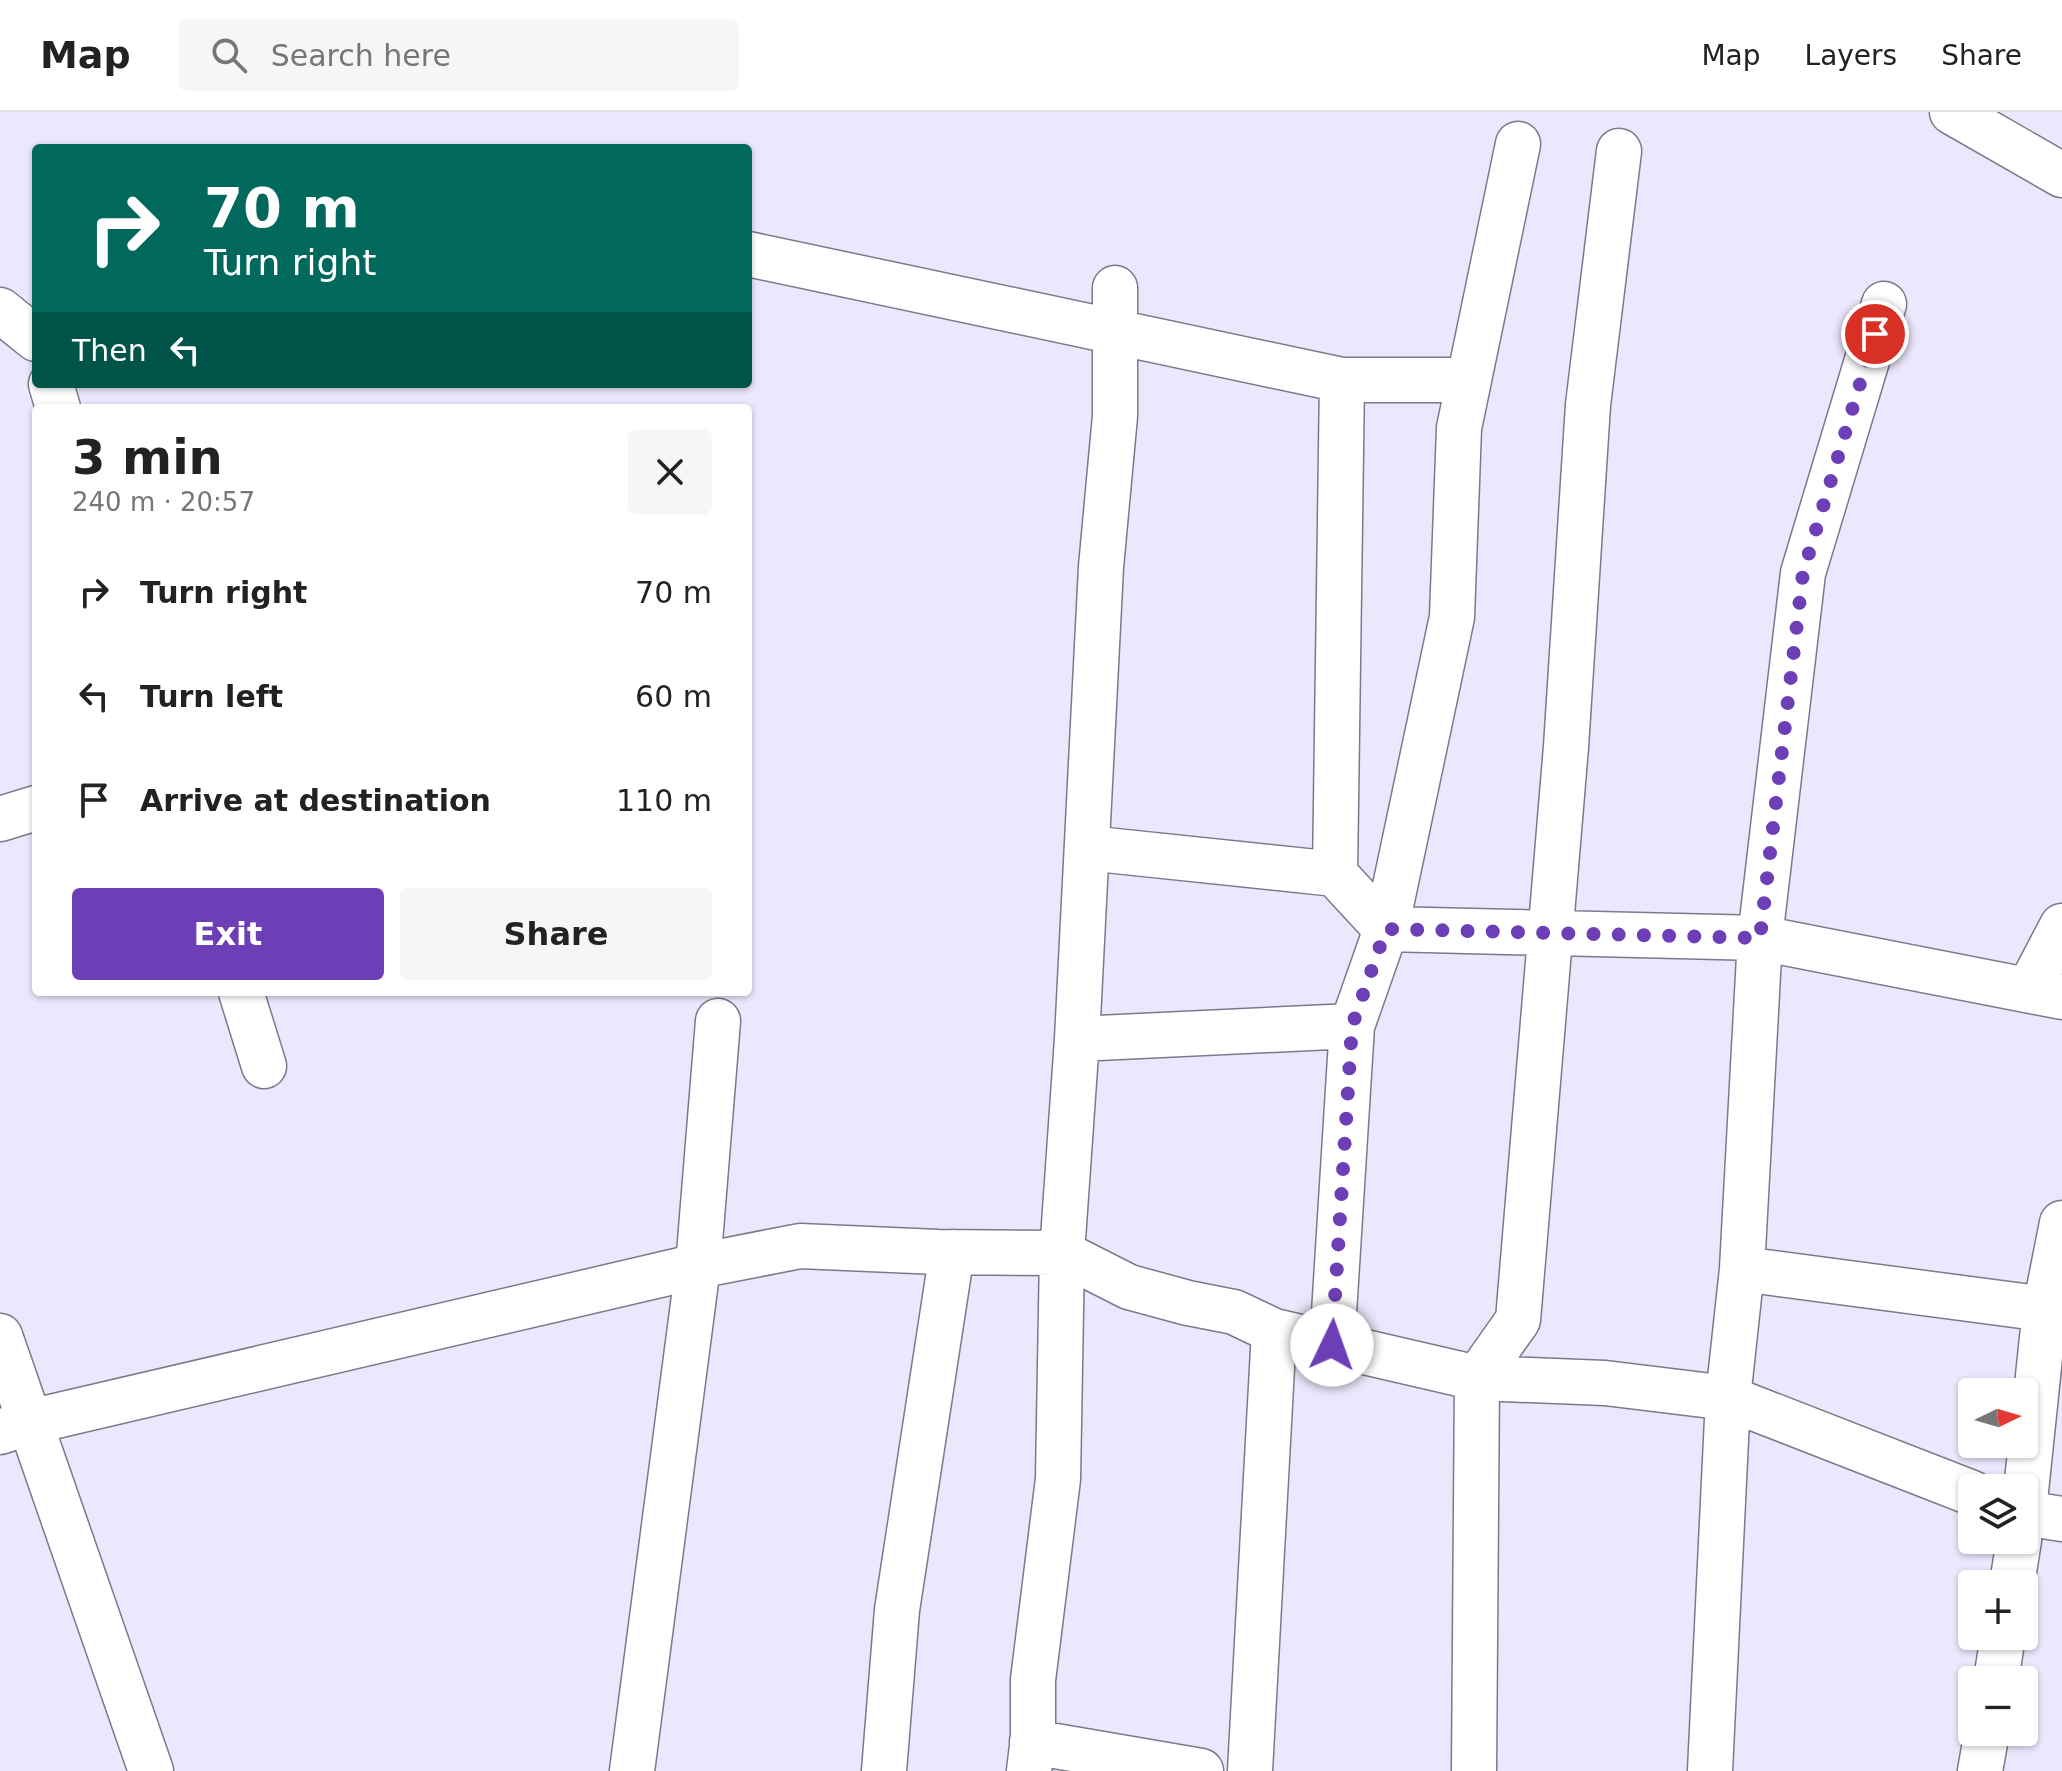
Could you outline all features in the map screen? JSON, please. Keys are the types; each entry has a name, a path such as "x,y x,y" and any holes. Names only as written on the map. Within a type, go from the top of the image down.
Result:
{"main road":[{"path":"1952,112 2062,175"},
{"path":"1332,1345 1352,1026 1386,929 1452,617 1459,428 1518,144"},
{"path":"1474,1771 1477,1378 1518,1320 1588,405 1619,151"},
{"path":"752,255 1342,380 1469,380"},
{"path":"1115,288 1115,416 1101,567 1077,1039 1047,1252 1058,1479 1033,1680 1030,1756 1201,1771"},
{"path":"1712,1770 1728,1398 1742,1269 1760,938 1803,573 1884,304"},
{"path":"0,310 32,336"},
{"path":"1335,874 1342,380"},
{"path":"0,819 32,809"},
{"path":"1087,848 1335,874 1386,929 1760,938 2046,993 2062,926"},
{"path":"242,996 264,1066"},
{"path":"632,1771 698,1266 718,1021"},
{"path":"1077,1039 1352,1026"},
{"path":"2028,1474 2045,1309 2062,1223"},
{"path":"15,1427 698,1266 800,1246 945,1252 1047,1252 1129,1287 1234,1312 1274,1331 1477,1378 1605,1383 1728,1398 1958,1488"},
{"path":"884,1771 897,1610 945,1252"},
{"path":"1742,1269 2045,1309"},
{"path":"1250,1771 1274,1331"},
{"path":"0,1336 15,1427 151,1771"},
{"path":"2038,1515 2062,1519"},
{"path":"1980,1771 1984,1746"}],"route":[{"path":"1332,1345 1352,1026 1386,929 1760,938 1803,573 1875,334"}]}
